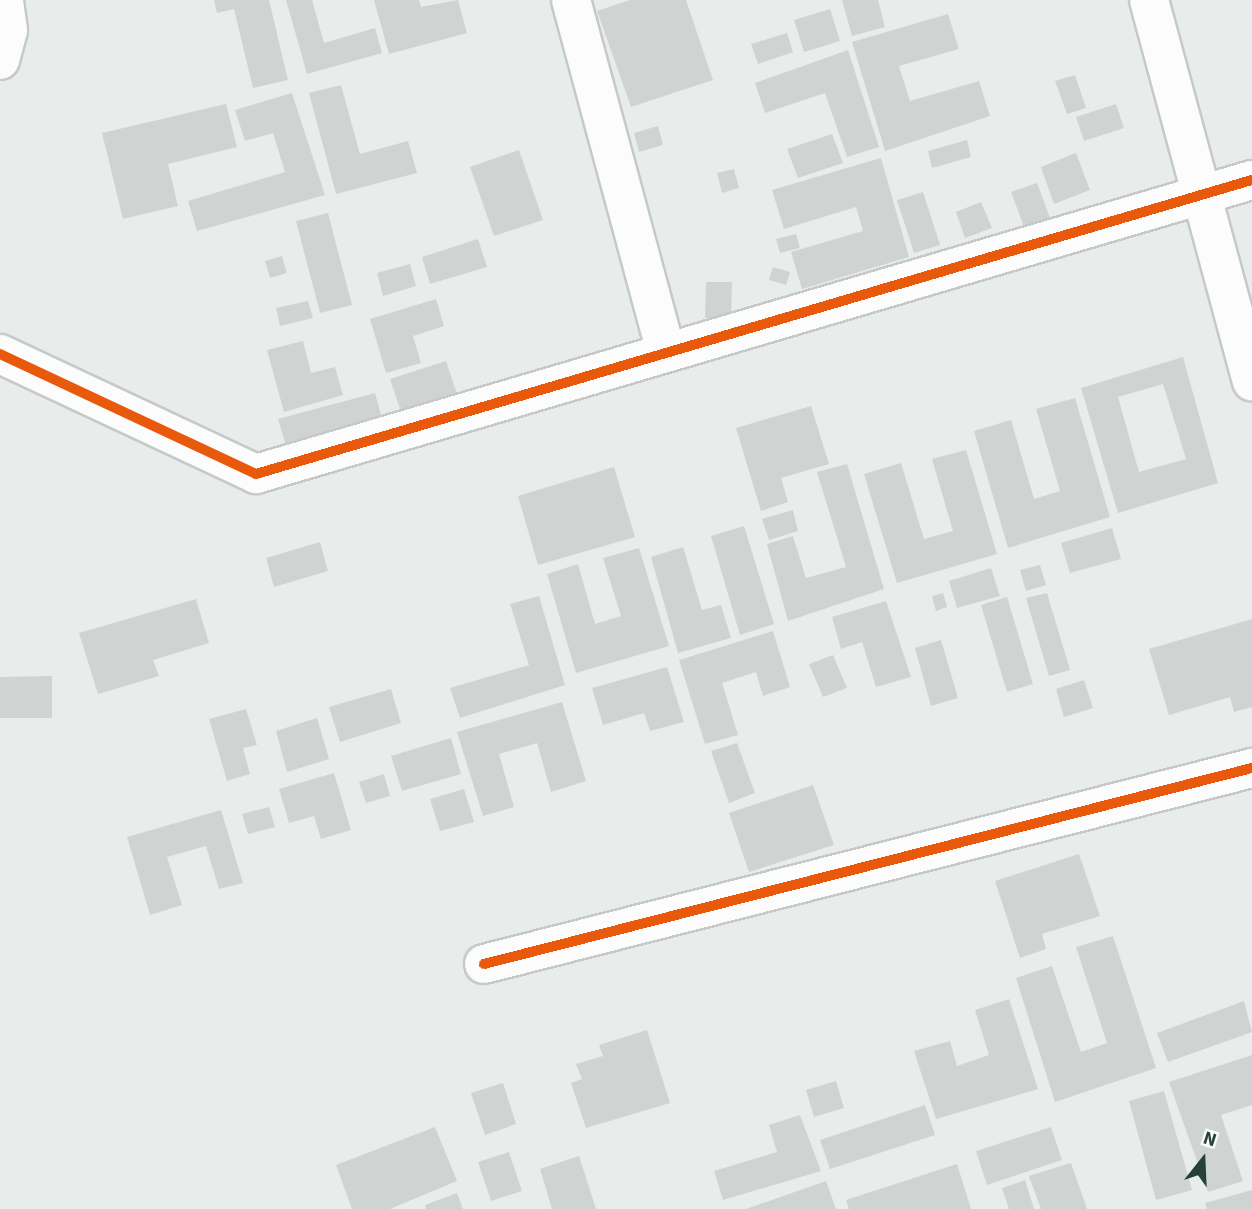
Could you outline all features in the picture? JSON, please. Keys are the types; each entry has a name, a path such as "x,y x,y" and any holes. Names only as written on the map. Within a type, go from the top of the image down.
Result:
{"street":[{"path":"0,60 8,30 4,0"},
{"path":"571,0 666,352"},
{"path":"1149,0 1252,381"},
{"path":"0,355 256,474 1252,180"},
{"path":"484,964 1252,768"}],"building":[{"path":"214,0 269,0 288,80 253,88 234,9 217,13"},
{"path":"286,0 312,0 324,43 375,28 382,53 307,74"},
{"path":"374,0 419,0 421,7 458,0 467,33 389,54"},
{"path":"630,0 686,0 713,80 631,107 597,11"},
{"path":"842,0 878,0 885,27 852,36"},
{"path":"830,9 840,41 804,52 794,20"},
{"path":"948,14 959,49 899,66 910,101 979,81 990,116 885,151 852,42"},
{"path":"787,33 793,52 758,64 751,44"},
{"path":"848,50 879,147 847,157 825,93 765,113 755,83"},
{"path":"1075,75 1086,108 1067,114 1055,81"},
{"path":"341,85 360,154 408,141 417,173 336,194 309,93"},
{"path":"292,93 325,195 197,231 188,201 285,172 273,133 245,141 235,110"},
{"path":"226,104 237,147 168,164 178,206 123,219 102,133"},
{"path":"1116,104 1124,128 1084,141 1076,117"},
{"path":"658,126 663,145 639,152 634,133"},
{"path":"832,134 843,163 798,178 787,149"},
{"path":"967,140 971,157 932,168 928,151"},
{"path":"519,150 543,220 494,236 470,167"},
{"path":"1076,153 1090,190 1054,204 1041,167"},
{"path":"881,158 909,257 802,289 791,252 863,231 856,207 784,229 772,190"},
{"path":"734,169 739,188 722,193 717,173"},
{"path":"1037,183 1050,218 1024,227 1011,192"},
{"path":"923,192 940,245 914,253 897,200"},
{"path":"981,202 992,228 965,238 956,212"},
{"path":"328,213 352,305 320,313 296,221"},
{"path":"796,234 800,248 780,253 776,239"},
{"path":"478,239 487,267 430,284 422,257"},
{"path":"282,256 287,273 270,278 265,261"},
{"path":"410,264 416,286 383,296 377,273"},
{"path":"773,267 790,272 786,285 769,280"},
{"path":"706,282 732,282 731,319 705,318"},
{"path":"436,299 444,326 413,336 421,363 386,373 370,319"},
{"path":"308,301 313,318 280,326 276,308"},
{"path":"303,341 311,373 335,367 343,395 284,412 267,350"},
{"path":"1183,357 1218,483 1118,513 1081,388","holes":["1163,384 1186,459 1139,472 1118,397"]},
{"path":"446,361 459,400 403,418 390,379"},
{"path":"375,393 384,426 288,452 278,419"},
{"path":"1075,398 1110,517 1008,548 974,431 1011,420 1034,499 1060,491 1036,409"},
{"path":"811,406 829,464 781,478 788,502 761,511 736,428"},
{"path":"966,450 997,554 897,583 864,474 901,463 924,539 953,531 932,459"},
{"path":"847,464 884,589 788,621 767,544 793,536 806,578 846,567 817,472"},
{"path":"614,467 635,537 538,565 518,496"},
{"path":"793,510 798,531 769,540 762,519"},
{"path":"744,526 774,624 740,635 711,536"},
{"path":"1112,528 1121,559 1070,573 1061,543"},
{"path":"320,542 328,571 274,587 266,558"},
{"path":"683,547 702,610 721,605 731,638 678,653 651,557"},
{"path":"639,548 669,646 576,673 547,574 578,564 595,624 621,616 603,558"},
{"path":"1040,565 1046,585 1026,591 1020,570"},
{"path":"991,568 1000,596 957,608 949,581"},
{"path":"943,593 947,607 936,611 932,596"},
{"path":"1047,593 1070,670 1049,676 1026,598"},
{"path":"539,596 565,685 460,718 450,688 529,665 510,604"},
{"path":"1007,597 1033,684 1007,692 981,605"},
{"path":"196,599 209,643 153,660 159,676 98,694 79,633"},
{"path":"886,601 911,677 876,687 862,642 841,649 832,617"},
{"path":"1252,619 1252,707 1234,712 1230,697 1169,715 1149,649"},
{"path":"773,631 790,687 763,696 756,672 722,683 738,735 705,744 679,660"},
{"path":"941,640 958,698 931,706 915,648"},
{"path":"833,655 847,688 823,697 809,664"},
{"path":"667,667 684,722 650,731 644,713 603,725 592,688"},
{"path":"52,676 52,718 0,718 0,677"},
{"path":"1084,680 1093,708 1064,717 1056,689"},
{"path":"391,689 401,723 340,742 329,707"},
{"path":"562,702 586,781 551,792 537,743 499,754 514,807 483,816 457,732"},
{"path":"246,709 257,745 243,748 250,774 227,781 209,719"},
{"path":"317,718 329,759 287,772 276,731"},
{"path":"451,738 461,774 402,791 391,756"},
{"path":"737,743 755,793 729,803 711,751"},
{"path":"334,773 351,830 321,839 314,816 289,823 279,789"},
{"path":"384,774 390,796 366,803 359,782"},
{"path":"813,785 834,845 749,872 729,813"},
{"path":"464,789 474,822 440,831 430,799"},
{"path":"269,807 275,827 248,834 242,814"},
{"path":"221,810 243,883 219,889 206,846 167,857 182,905 150,915 127,837"},
{"path":"1079,854 1100,916 1042,934 1046,949 1020,958 995,881"},
{"path":"1113,936 1156,1068 1055,1102 1016,978 1052,966 1081,1052 1107,1043 1076,947"},
{"path":"1009,999 1038,1089 936,1119 914,1051 950,1041 957,1066 989,1055 975,1010"},
{"path":"1244,1001 1252,1032 1168,1062 1157,1033"},
{"path":"647,1030 670,1103 586,1128 571,1083 582,1079 576,1064 603,1056 599,1045"},
{"path":"1252,1055 1252,1105 1221,1115 1243,1181 1208,1192 1169,1082"},
{"path":"836,1081 844,1108 814,1117 806,1090"},
{"path":"503,1083 516,1124 485,1135 471,1093"},
{"path":"1164,1091 1192,1190 1156,1200 1129,1101"},
{"path":"925,1105 935,1135 830,1169 820,1140"},
{"path":"800,1115 821,1171 723,1200 714,1171 777,1152 769,1125"},
{"path":"435,1127 457,1181 390,1209 352,1209 336,1165"},
{"path":"1051,1127 1062,1160 987,1185 976,1151"},
{"path":"509,1152 522,1191 491,1201 478,1162"},
{"path":"579,1156 596,1209 552,1209 540,1169"},
{"path":"1071,1163 1087,1209 1041,1209 1029,1176"},
{"path":"957,1164 971,1209 849,1209 846,1200"},
{"path":"1025,1180 1034,1209 1009,1209 1002,1188"},
{"path":"826,1181 836,1209 746,1209"},
{"path":"1252,1190 1252,1209 1207,1209 1205,1203"},
{"path":"457,1193 463,1209 426,1209 425,1205"}],"cycle path":[{"path":"0,354 256,474 1252,180"},
{"path":"484,964 1252,768"}]}
